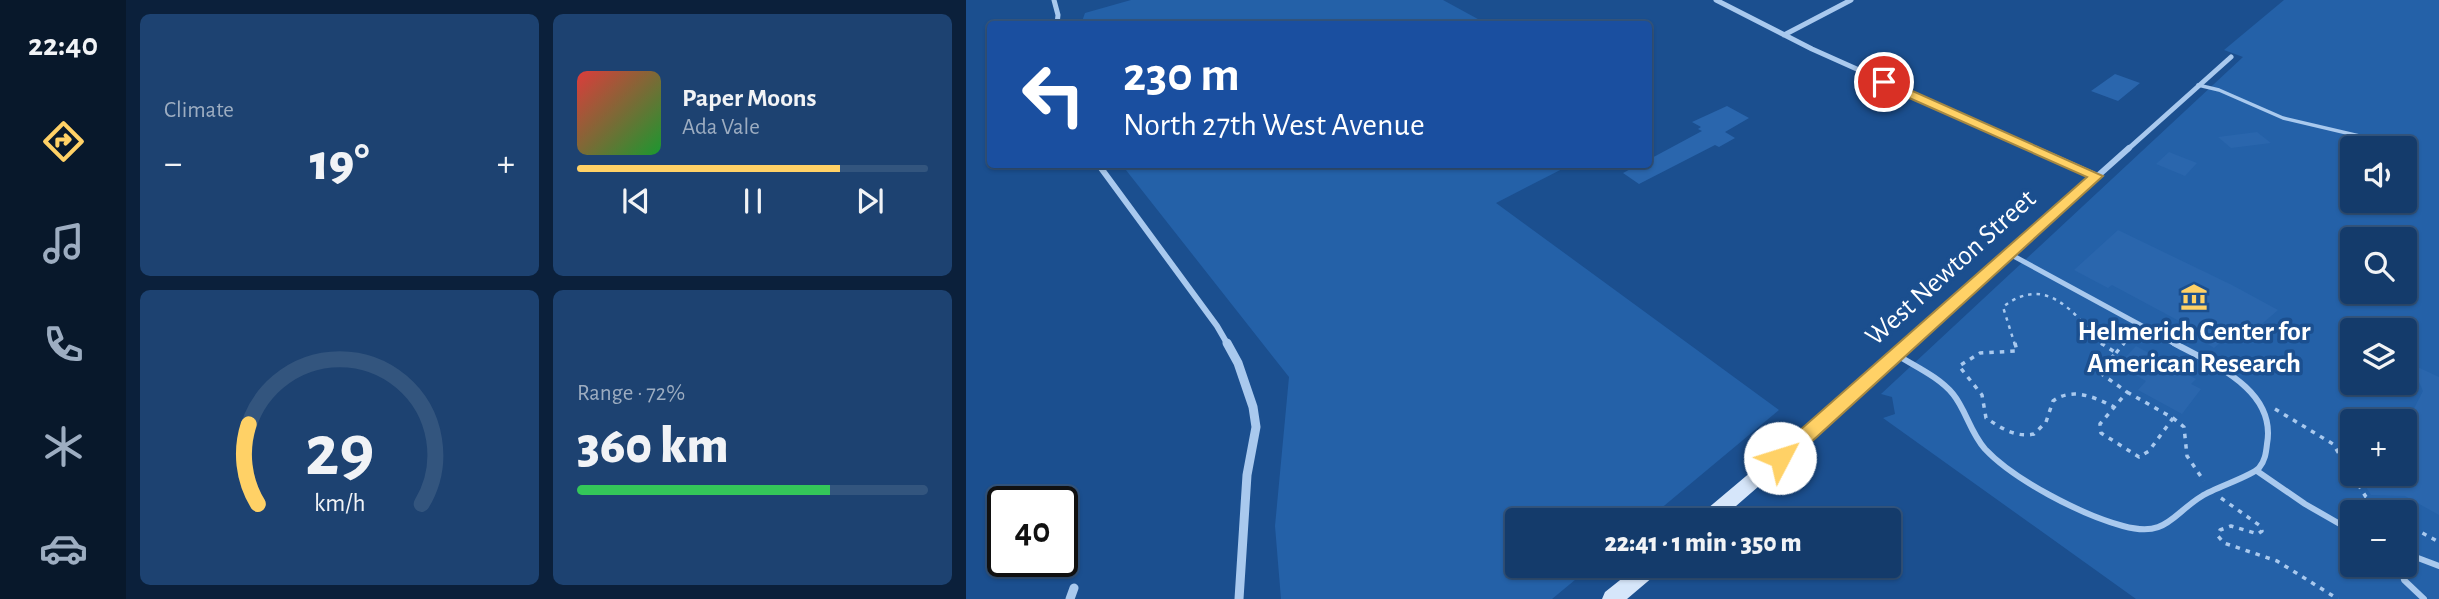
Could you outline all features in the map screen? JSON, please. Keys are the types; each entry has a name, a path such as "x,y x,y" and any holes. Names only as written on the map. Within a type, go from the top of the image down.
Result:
{"street":[{"path":"1054,0 1057,21"},
{"path":"1716,0 1760,20 1784,35 2096,176"},
{"path":"1784,35 1851,0"},
{"name":"West Newton Street","path":"1721,508 1839,407 2008,253 2231,57"},
{"path":"1101,168 1217,326 1238,363 1253,407 1256,427 1247,475 1239,599"},
{"path":"1612,599 1637,578"},
{"path":"1070,599 1074,588"}],"lane":[{"path":"2198,85 2219,90 2283,118 2360,136"},
{"path":"1896,354 1940,382 1955,396 1971,430 1987,450 2057,500 2123,526 2148,530 2173,521 2195,500 2212,490 2258,471 2265,459 2269,435 2262,407 2237,378 2008,253"},
{"path":"2258,471 2305,504 2340,524"},
{"path":"2417,558 2439,566"},
{"path":"2403,577 2424,599"}],"path":[{"path":"2114,407 2095,398 2080,395 2060,396 2052,403 2045,425 2032,435 2015,436 1986,418 1987,404 1983,392 1959,366 1970,355 1984,351 2001,354 2017,351 2003,307 2017,296 2035,292 2069,307 2103,346 2116,353"},
{"path":"2139,325 2102,368 2103,375 2184,426 2182,445 2194,470 2212,490 2259,525 2262,531 2258,534 2231,526 2220,530 2218,536 2224,543 2277,561 2338,599"},
{"path":"2127,392 2100,424 2101,433 2139,457 2149,450 2173,418"},
{"path":"2269,404 2286,418 2333,444 2370,500"},
{"path":"2417,530 2439,542"}],"shaded area":[{"path":"1131,0 1443,0 1482,21 1082,21 1085,13"},
{"path":"2284,0 2439,0 2439,599 2136,599 1883,418 1895,414 1892,397 1881,394 2243,57 2224,50"},
{"path":"1124,168 1564,168 1496,203 1779,410 1661,508 1505,508 1505,578 1577,578 1552,599 1281,599 1275,526 1289,377"}],"building":[{"path":"2115,74 2140,83 2118,101 2091,91"},
{"path":"1727,106 1749,118 1725,132 1735,138 1719,147 1715,145 1639,184 1623,173 1632,168 1652,168 1652,158 1702,131 1698,129 1701,127 1692,122"},
{"path":"2257,132 2271,143 2231,148 2218,137"},
{"path":"2169,152 2197,163 2185,176 2156,164"},
{"name":"Helmerich Center for American Research","path":"2118,230 2278,310 2241,342 2229,335 2214,348 2177,325 2181,322 2112,285 2108,288 2074,270"},
{"path":"2136,346 2196,379 2191,384 2201,389 2182,414 2138,390 2146,381 2126,370 2130,365 2122,361"},
{"path":"2417,367 2439,377 2439,515 2417,503 2417,500 2405,496 2371,495 2365,486 2417,486 2417,409 2414,409 2423,391 2417,378"}],"place":[{"name":"Helmerich Center for American Research","path":"2194,297"}],"route":[{"path":"1780,458 1817,428 2096,176 1884,82"}]}
